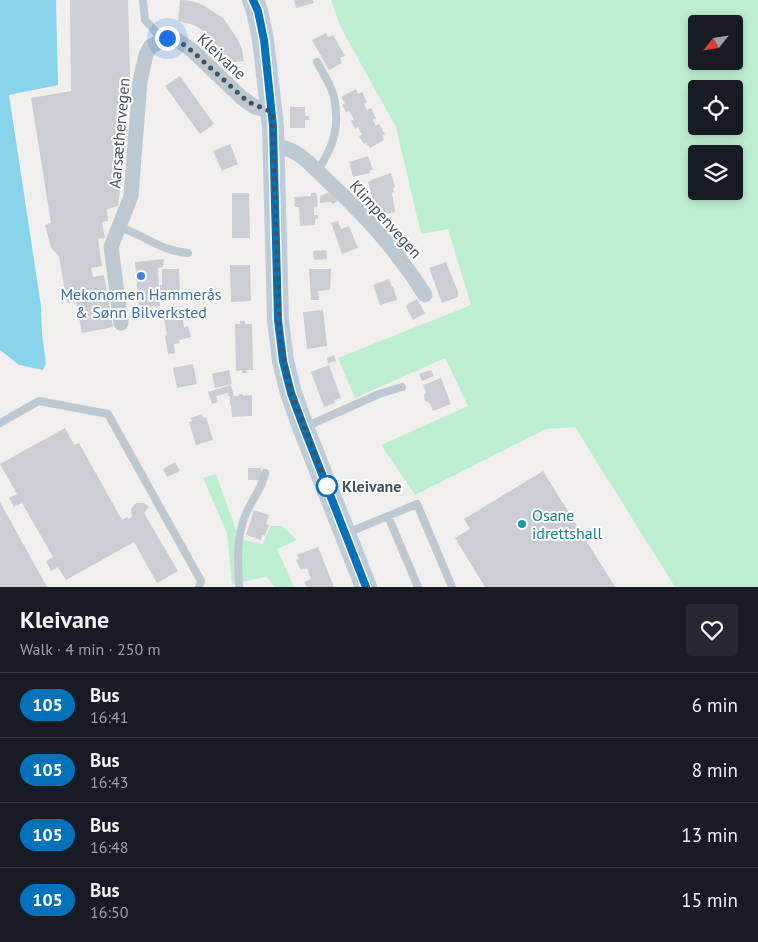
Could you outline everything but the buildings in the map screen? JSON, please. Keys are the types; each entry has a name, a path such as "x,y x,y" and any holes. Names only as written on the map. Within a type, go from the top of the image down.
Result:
{"main road":[{"path":"253,0 258,11 264,40 272,112 280,340 291,393 366,587"}],"street":[{"name":"Kleivane","path":"163,40 174,39 179,41 248,102 272,112"},
{"name":"Aarsæthervegen","path":"121,324 111,247 131,196 140,81 146,55 150,47 163,40"},
{"name":"Klimpenvegen","path":"274,146 284,146 292,150 318,170 373,226 415,278 425,295"}],"lane":[{"path":"143,0 145,20 163,40"},
{"path":"317,62 334,96 337,129 330,152 318,170"},
{"path":"119,227 133,231 166,250 188,253"},
{"path":"304,428 379,394 402,387"},
{"path":"0,423 39,401 108,414 201,581 199,587"},
{"path":"239,587 238,541 250,506 262,487 266,473"},
{"path":"345,533 417,504 452,587"},
{"path":"388,516 418,587"}],"green space":[{"path":"331,0 758,0 758,587 675,587 575,427 546,429 415,495 381,445 468,406 445,358 355,398 338,358 471,305 448,229 421,234 396,127 341,28"},
{"path":"216,474 236,530 244,540 263,544 270,526 282,526 297,540 277,549 294,587 275,587 266,577 232,584 227,533 203,478"}],"water":[{"path":"0,0 56,0 58,85 9,95 41,306 46,363 43,370 19,365 0,350"}],"bus line":[{"name":"105","path":"253,0 258,11 264,40 273,126 278,320 283,361 291,393 366,587"}],"place":[{"name":"Mekonomen Hammerås & Sønn Bilverksted","path":"141,276"},
{"name":"Kleivane","path":"327,486"},
{"name":"Osane idrettshall","path":"522,524"}],"route":[{"path":"167,38 179,41 192,51 242,98 261,109 272,112 278,320 283,361 291,393 327,486"}]}
